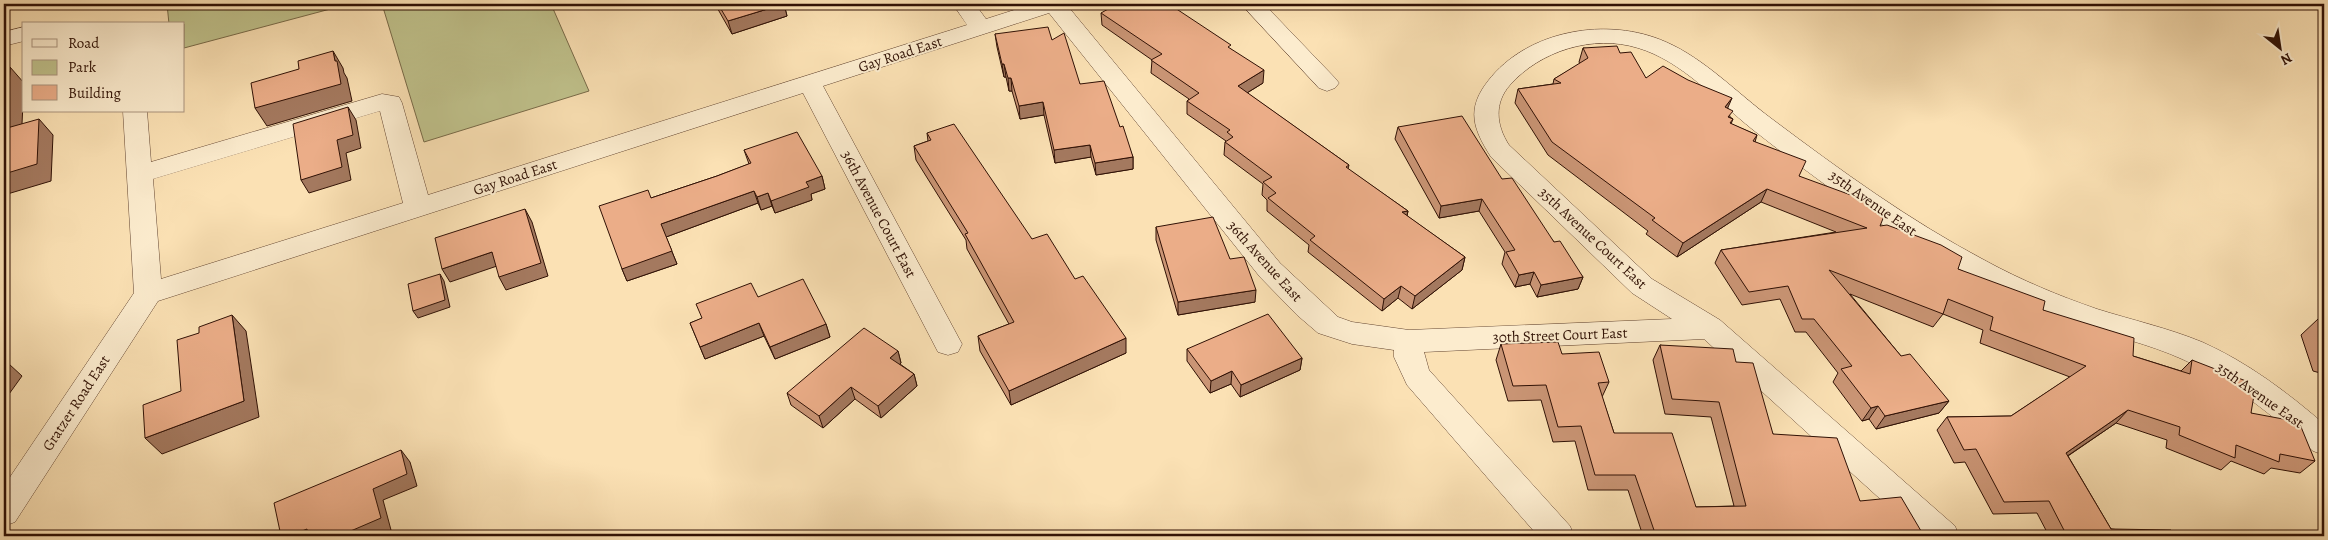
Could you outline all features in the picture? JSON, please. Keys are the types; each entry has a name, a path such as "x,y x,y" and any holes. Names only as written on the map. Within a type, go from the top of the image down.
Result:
{"street":[{"path":"964,4 981,28"},
{"name":"Gay Road East","path":"148,294 810,84 1054,4"},
{"name":"36th Avenue East","path":"1054,4 1270,270 1307,307 1328,325 1352,333 1410,341"},
{"path":"1252,4 1327,83"},
{"path":"4,39 22,34"},
{"name":"35th Avenue East","path":"1534,52 1577,39 1602,36 1639,40 1656,46 1691,68 1790,145 1881,210 1960,259 2035,296 2076,313 2175,343 2221,366 2254,387 2324,442"},
{"name":"35th Avenue Court East","path":"1534,52 1512,67 1490,94 1485,122 1490,137 1500,151 1642,286 1710,328 1943,536"},
{"name":"36th Avenue Court East","path":"810,84 948,344"},
{"path":"140,174 382,102 390,104 418,208"},
{"path":"136,112 148,294"},
{"name":"Gratzer Road East","path":"4,512 148,294"},
{"name":"30th Street Court East","path":"1410,341 1710,328"},
{"path":"1410,341 1409,357 1417,376 1558,536"}],"green space":[{"path":"167,4 349,4 185,48 185,22 169,22"},
{"path":"382,4 551,4 589,91 424,142"}],"building":[{"path":"718,4 784,4 728,21"},
{"path":"1117,4 1169,4 1231,45 1228,47 1264,70 1238,86 1349,165 1346,167 1408,211 1402,212 1465,257 1415,296 1401,286 1384,299 1310,240 1315,236 1268,198 1276,193 1263,182 1272,177 1225,142 1233,137 1227,132 1230,130 1187,101 1199,93 1151,60 1162,54 1101,13"},
{"path":"1048,27 1052,40 1064,33 1080,84 1104,81 1120,127 1123,126 1133,157 1095,163 1090,145 1054,150 1043,102 1019,106 1011,78 1008,78 1004,64 1002,64 995,34"},
{"path":"1617,46 1620,53 1631,52 1646,78 1663,66 1688,80 1732,98 1725,107 1733,111 1728,117 1733,119 1730,123 1757,135 1753,141 1806,161 1799,176 1878,205 1886,211 1880,226 1887,225 1941,245 1962,257 1958,269 2045,301 2043,310 2134,338 2133,356 2190,374 2192,360 2246,381 2244,391 2254,395 2251,413 2299,422 2315,461 2280,454 2279,462 2236,445 2235,458 2179,435 2180,427 2128,410 2066,453 2111,529 2171,530 2175,536 2067,536 2049,501 2004,502 1976,449 1964,450 1947,417 2011,416 2086,366 1990,330 1993,317 1948,299 1943,314 1829,270 1901,356 1910,354 1949,401 1885,416 1878,406 1871,408 1841,369 1852,366 1814,319 1802,319 1788,286 1749,292 1721,250 1867,228 1767,189 1683,243 1652,220 1655,218 1552,142 1518,89 1561,83 1554,79 1588,58 1583,48"},
{"path":"333,51 335,61 337,61 341,84 255,108 251,83 299,69 298,61"},
{"path":"10,67 7,128 39,119 37,164 4,174 4,69"},
{"path":"348,107 353,135 337,140 342,167 301,180 293,124"},
{"path":"1462,116 1502,179 1512,178 1554,242 1560,241 1583,277 1541,285 1534,272 1519,275 1506,252 1515,250 1482,199 1441,206 1398,127"},
{"path":"954,124 1032,239 1047,234 1075,279 1083,276 1126,338 1009,391 978,336 1014,322 965,234 968,233 914,146 931,140 927,133"},
{"path":"797,132 822,176 806,182 809,187 771,201 768,193 757,197 754,191 661,224 672,251 622,269 599,206 648,190 651,198 717,176 751,163 744,150"},
{"path":"525,209 541,263 499,277 492,252 442,269 435,238"},
{"path":"1213,217 1230,259 1244,257 1256,290 1178,302 1156,227"},
{"path":"440,274 445,300 413,311 408,284"},
{"path":"803,279 826,324 770,347 759,323 700,347 690,323 702,318 696,304 751,283 758,297"},
{"path":"1268,314 1302,358 1241,385 1232,371 1211,381 1187,349"},
{"path":"232,315 244,401 145,438 143,405 181,391 177,340 199,333 199,327"},
{"path":"2318,319 2324,320 2324,336"},
{"path":"864,328 898,351 890,358 914,374 878,406 851,387 819,416 787,393"},
{"path":"1558,342 1562,354 1599,352 1609,382 1598,383 1614,433 1672,433 1696,507 1746,506 1719,402 1672,399 1660,345 1733,349 1736,362 1753,363 1773,434 1837,438 1860,501 1901,497 1924,536 1656,536 1635,475 1595,475 1581,426 1558,427 1546,385 1513,386 1501,344"},
{"path":"4,364 9,364 4,371"},
{"path":"401,450 407,474 373,489 381,518 339,536 308,536 307,529 289,536 281,536 274,503"}]}
